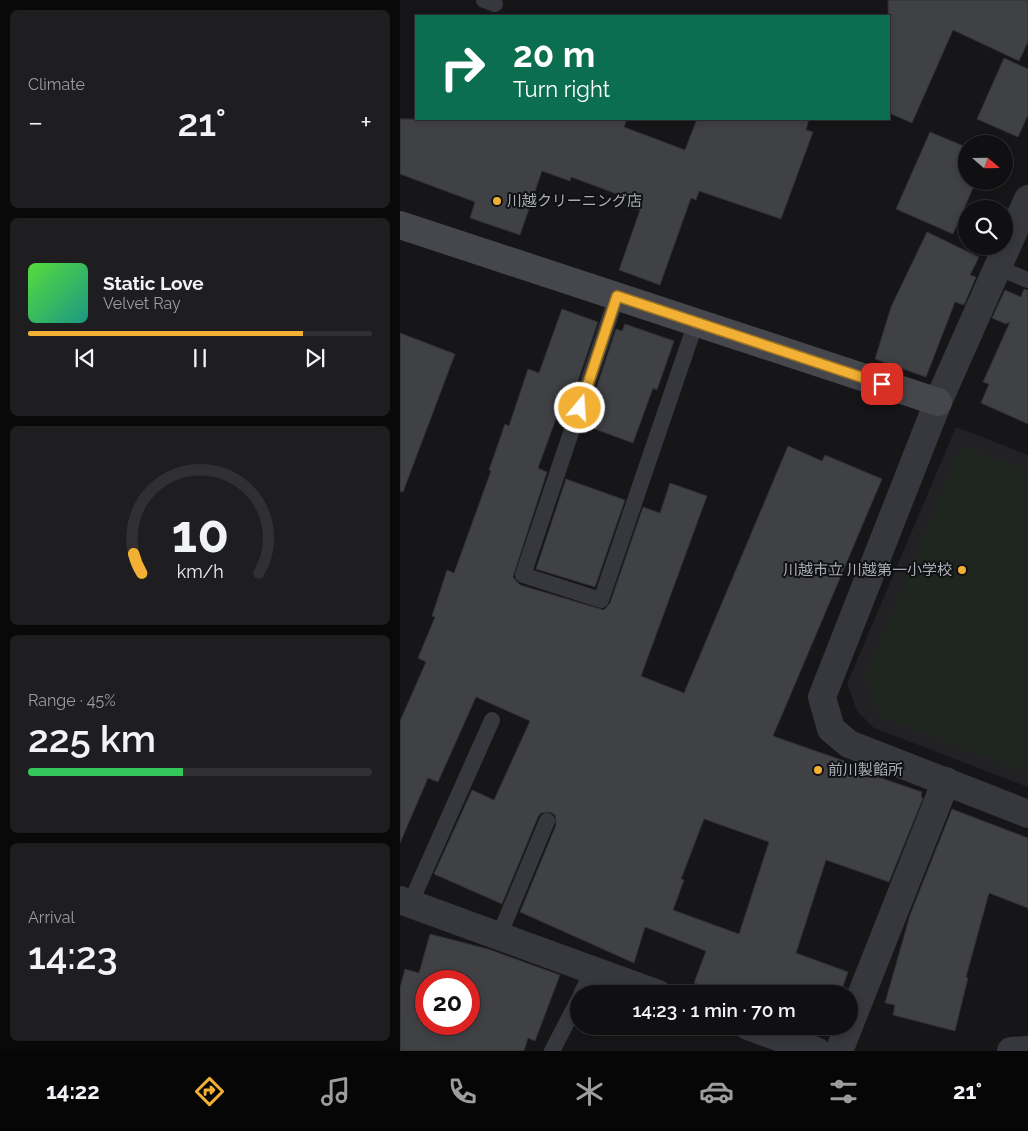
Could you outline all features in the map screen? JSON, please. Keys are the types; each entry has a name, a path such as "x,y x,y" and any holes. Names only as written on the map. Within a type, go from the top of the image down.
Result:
{"street":[{"path":"1028,199 938,402 822,697 831,728 849,744 1028,814"},
{"path":"400,225 938,402"},
{"path":"839,1051 946,781"},
{"path":"405,902 499,936 587,982 605,985"},
{"path":"772,1035 816,1051"},
{"path":"1011,1051 1028,1050"}],"lane":[{"path":"998,268 1028,280"},
{"path":"617,296 523,575 601,600 696,322"},
{"path":"405,902 492,720"},
{"path":"499,936 547,821"},
{"path":"552,1051 570,1016"}],"shaded area":[{"name":"川越市立 川越第一小学校","path":"956,427 1028,455 1028,787 874,728 857,711 847,684"},
{"name":"川越市立 川越第一小学校","path":"961,446 1028,470 1028,773 879,716 866,675"}],"building":[{"path":"888,0 1028,0 1028,42 1019,61 953,30 912,123 890,113 890,15 888,15"},
{"path":"1004,58 1028,69 1028,115 1018,137 977,119"},
{"path":"400,119 627,120 624,127 685,150 697,120 809,120 806,130 813,132 781,219 699,191 696,200 691,198 660,285 619,270 640,210 633,207 636,201 571,177 570,181 542,171 520,235 470,218 475,202 400,174"},
{"path":"930,132 958,144 958,190 972,190 968,200 958,200 958,222 953,234 896,209"},
{"path":"927,232 958,247 958,255 975,255 979,257 970,275 976,277 964,305 955,302 926,377 875,359 891,307"},
{"path":"1024,289 1028,290 1028,424 981,403 989,384 983,382 1010,322 1006,324 992,318 1005,290 1021,297"},
{"path":"562,309 598,322 565,419 557,416 538,468 547,472 513,577 520,585 604,610 610,603 643,507 660,513 670,483 707,496 641,676 684,693 788,446 822,461 825,455 882,479 773,736 850,763 849,767 922,792 921,797 923,798 889,882 826,860 796,953 848,972 843,985 699,985 694,983 706,951 645,927 634,963 520,912 556,825 555,815 550,812 541,813 538,817 502,904 434,874 472,790 494,800 530,721 476,697 438,782 428,778 400,843 400,721 426,662 418,658 435,617 432,616 447,570 454,573 491,471 489,470 505,424 509,426 528,369 539,373","holes":["704,819 769,842 739,934 673,910 684,880 681,879"]},
{"path":"625,324 674,341 657,390 653,388 633,443 584,425 616,329 622,331"},
{"path":"400,333 455,354 403,492 400,491"},
{"path":"566,479 625,500 595,587 536,569"},
{"path":"952,809 1028,838 1028,908 989,893 966,977 968,978 955,1031 893,1015 895,1005 885,1003 910,915"},
{"path":"430,934 488,949 560,975 535,1041 528,1038 524,1051 400,1051 400,988 405,969 415,972 415,1035 480,1035 480,970 420,970"}],"place":[{"name":"川越クリーニング店","path":"497,201"},
{"name":"川越市立 川越第一小学校","path":"962,570"},
{"name":"前川製餡所","path":"818,770"}],"route":[{"path":"580,408 617,296 882,384"}]}
